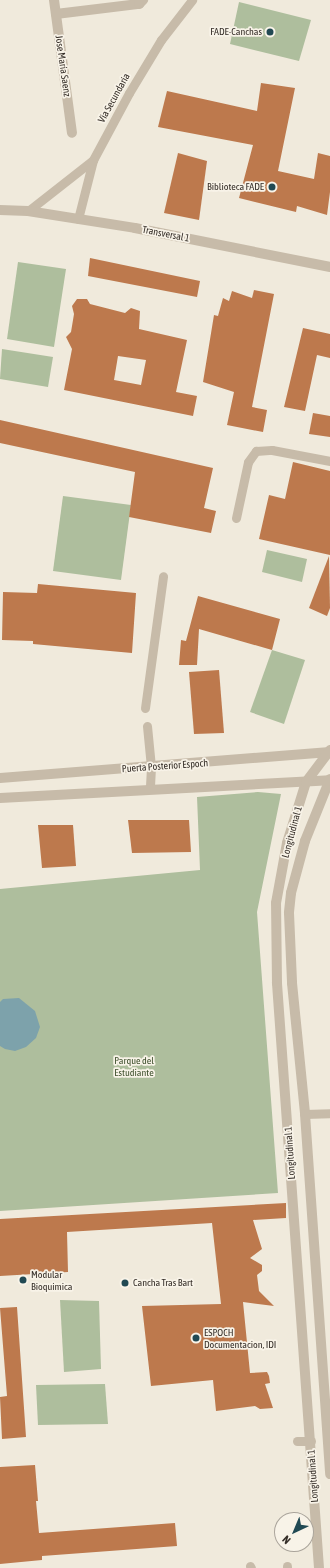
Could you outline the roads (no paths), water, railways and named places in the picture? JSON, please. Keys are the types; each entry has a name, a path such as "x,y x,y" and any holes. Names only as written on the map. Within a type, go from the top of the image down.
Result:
{"street":[{"name":"Jose Maria Saenz","path":"54,0 72,133"},
{"path":"56,14 139,4 143,0"},
{"name":"Transversal 1","path":"0,210 28,211 143,229 330,267"},
{"name":"Puerta Posterior Espoch","path":"0,778 329,752"},
{"name":"Longitudinal 1","path":"319,1568 278,991 276,903 287,843 307,781 329,752"},
{"path":"0,798 330,779"},
{"name":"Longitudinal 1","path":"330,779 305,841 291,893 289,912 292,983 304,1114 330,1474"}],"lane":[{"name":"Via Secundaria","path":"78,218 92,160 129,93 161,40 192,0"},
{"path":"28,211 92,160"},
{"path":"236,518 248,462 256,451 272,450 330,461"},
{"path":"146,708 163,576"},
{"path":"147,726 151,767 150,789"},
{"path":"304,1114 330,1113"},
{"path":"297,1441 311,1441"}],"water":[{"path":"19,998 35,1011 40,1027 36,1038 26,1047 15,1051 5,1049 0,1046 0,1002 3,999"}],"place":[{"name":"FADE-Canchas","path":"270,32"},
{"name":"Biblioteca FADE","path":"272,187"},
{"name":"Modular Bioquimica","path":"23,1280"},
{"name":"Cancha Tras Bart","path":"125,1283"},
{"name":"ESPOCH Documentacion, IDI","path":"196,1338"}],"park label":[{"name":"Parque del Estudiante","path":"134,1066"}]}
